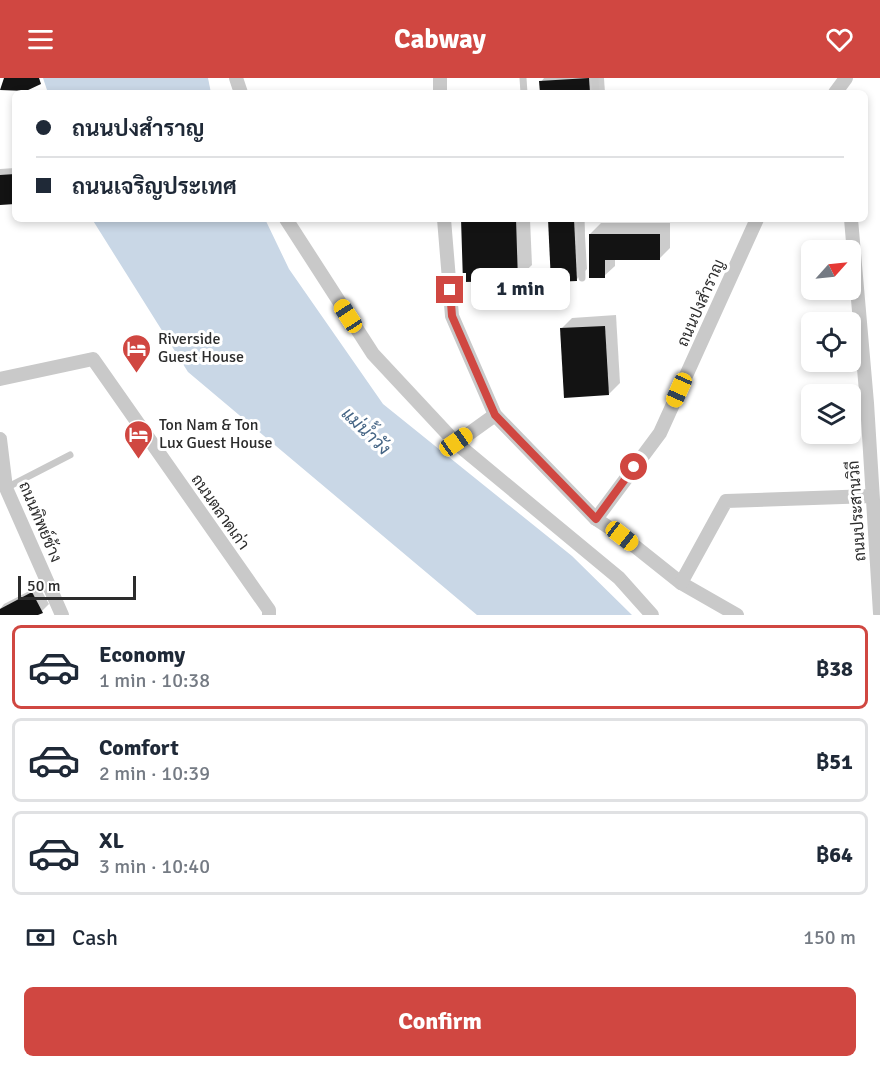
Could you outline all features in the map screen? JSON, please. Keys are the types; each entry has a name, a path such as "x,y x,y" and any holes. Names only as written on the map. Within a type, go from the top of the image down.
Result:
{"street":[{"path":"288,222 373,354 456,442 619,578 652,615"},
{"path":"444,222 452,316 495,415 596,519 622,536 681,583 737,615"},
{"name":"ถนนปงสำราญ","path":"596,519 660,433 756,222"},
{"name":"ถนนประสานวิถี","path":"851,222 867,402 880,613"},
{"name":"ถนนตลาดเก่า","path":"0,379 93,359 269,610 269,615"},
{"path":"456,442 495,415"},
{"name":"ถนนทิพย์ช้าง","path":"0,439 6,488 62,615"},
{"path":"681,583 726,501 872,496"}],"lane":[{"path":"581,222 582,278"},
{"path":"6,488 70,455"}],"water":[{"path":"43,78 208,78 210,90 47,90"},
{"name":"แม่น้ำวัง","path":"94,222 266,222 289,269 383,404 572,556 632,615 477,615 188,372"}],"building":[{"path":"4,78 39,78 41,84 28,90 0,90"},
{"path":"589,78 590,90 540,90 539,81"},
{"path":"12,174 12,204 0,205 0,175"},
{"path":"461,222 516,222 518,281 463,282"},
{"path":"548,222 574,222 577,281 551,282"},
{"path":"589,234 660,234 660,260 605,260 605,278 589,278"},
{"path":"605,326 609,395 564,398 560,328"},
{"path":"32,592 43,613 0,615 0,609"}],"place":[{"name":"Riverside Guest House","path":"137,374"},
{"name":"Ton Nam & Ton Lux Guest House","path":"138,460"}],"route":[{"path":"450,290 452,316 495,415 596,519 634,467"}]}
